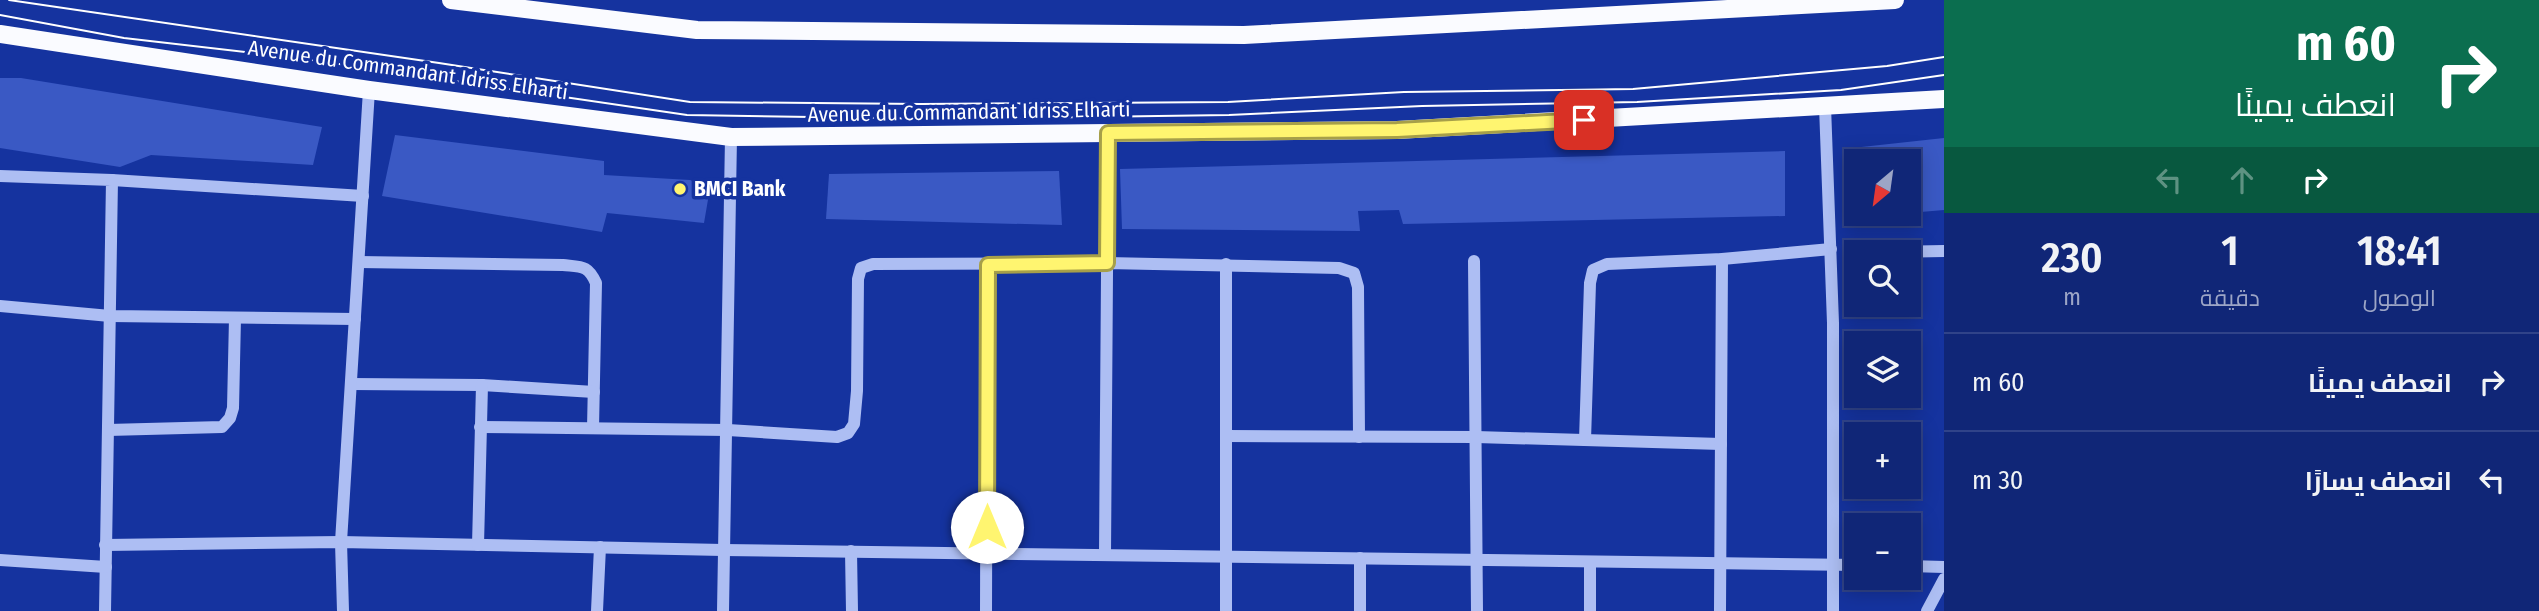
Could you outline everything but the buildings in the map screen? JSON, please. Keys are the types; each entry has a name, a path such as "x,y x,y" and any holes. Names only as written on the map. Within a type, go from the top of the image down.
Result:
{"main road":[{"path":"451,0 697,30 1244,35 1895,0"},
{"name":"Avenue du Commandant Idriss Elharti","path":"0,34 369,89 731,137 1397,130 1944,99"}],"street":[{"path":"343,611 341,542 369,89"},
{"path":"1825,106 1833,323 1833,611"},
{"path":"1105,555 1108,133"},
{"path":"723,611 731,137"},
{"path":"0,176 111,180 363,196"},
{"path":"105,611 111,180"},
{"path":"1586,440 1590,283 1593,270 1607,264 1722,259 1831,249"},
{"path":"1921,251 1944,251"},
{"path":"1720,611 1722,259"},
{"path":"1474,261 1477,611"},
{"path":"359,262 563,265 585,267 591,271 596,283 593,428"},
{"path":"480,427 728,430 836,437 848,433 854,424 858,279 861,268 873,264 1226,264 1339,268 1354,273 1358,287 1359,437"},
{"path":"1226,264 1226,611"},
{"path":"986,611 988,265"},
{"path":"0,306 110,316 355,319"},
{"path":"108,430 222,427 230,418 233,408 235,318"},
{"path":"351,384 482,385 594,392"},
{"path":"478,545 482,385"},
{"path":"1227,436 1476,437 1721,444"},
{"path":"105,545 341,542 723,550 1844,565"},
{"path":"597,611 600,547"},
{"path":"851,551 852,611"},
{"path":"1360,558 1360,611"},
{"path":"0,559 106,567"},
{"path":"1590,562 1590,611"},
{"path":"1921,566 1944,566"},
{"path":"1927,611 1944,579"}],"tram line":[{"path":"9,0 690,102 1228,102 1404,92 1633,89 1887,66 1944,57"},
{"path":"0,15 124,38 305,59 687,115 945,119 1229,115 1422,106 1637,102 1841,90 1944,75"}],"place":[{"name":"BMCI Bank","path":"680,189"}],"route":[{"path":"987,527 988,265 1107,263 1108,133 1397,130 1584,120"}]}
